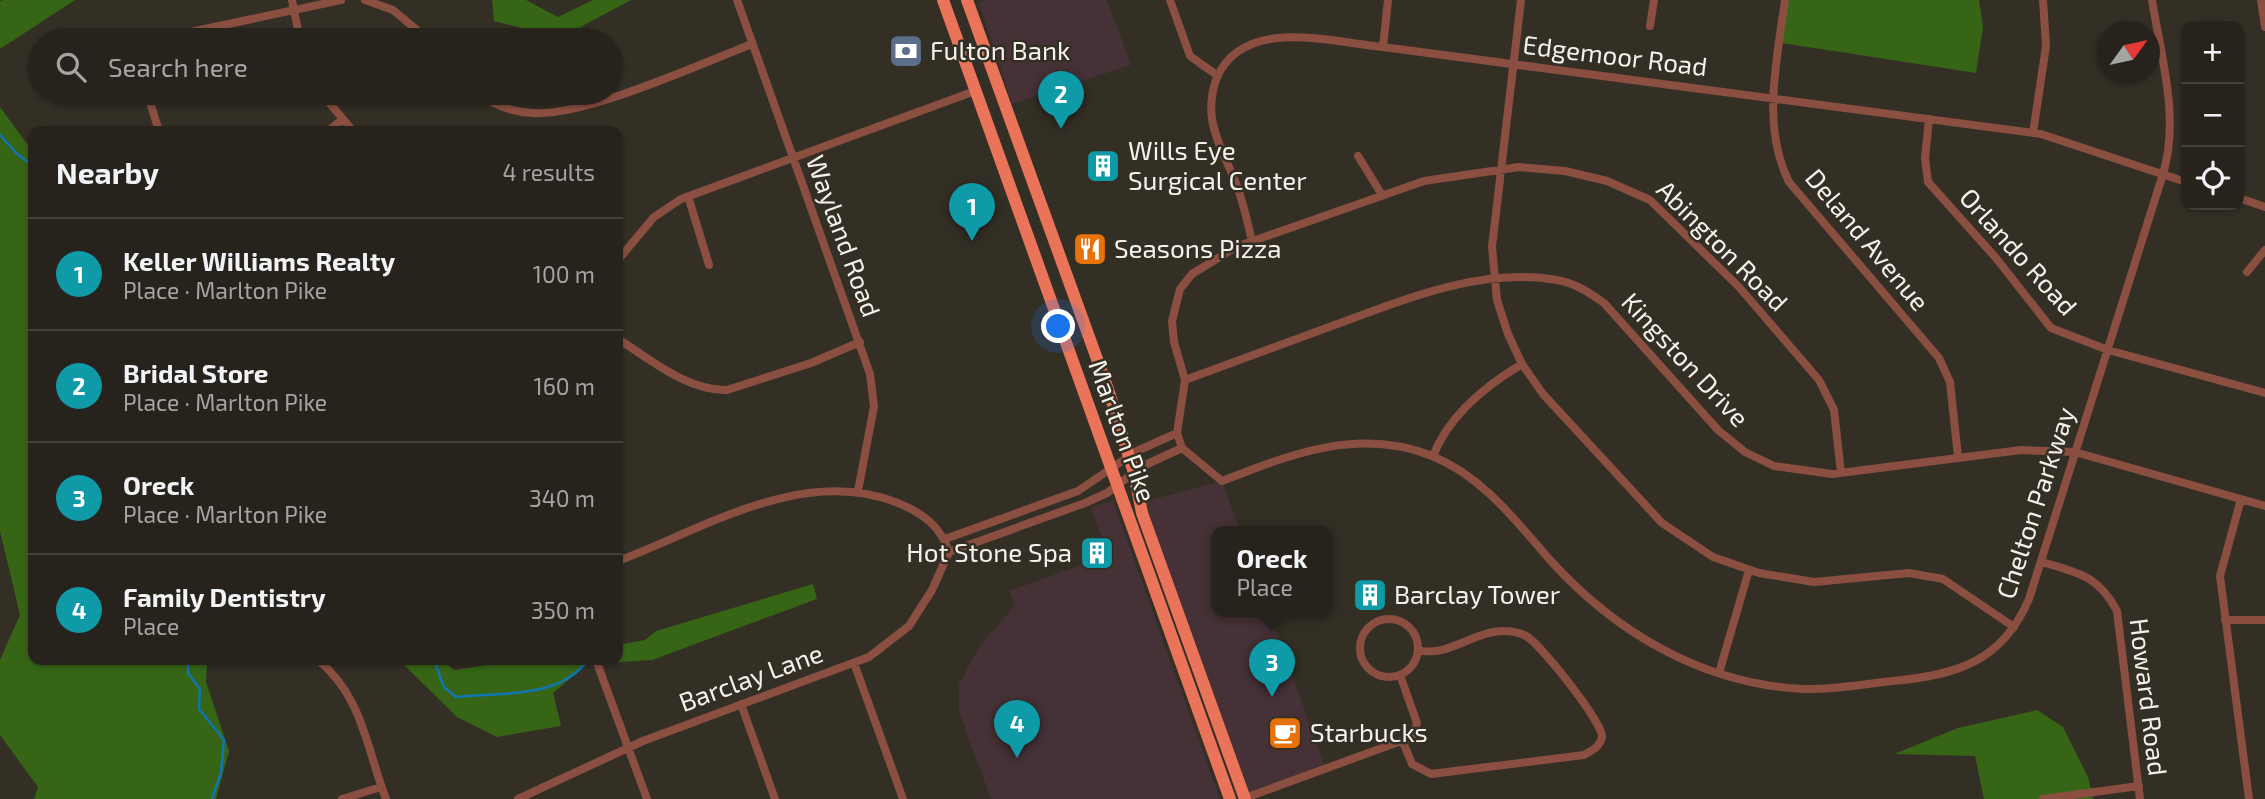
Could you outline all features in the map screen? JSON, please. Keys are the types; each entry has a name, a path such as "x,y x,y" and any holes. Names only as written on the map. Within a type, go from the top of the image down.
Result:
{"highway":[{"name":"Marlton Pike","path":"943,0 975,91 1126,479 1230,799"},
{"name":"Marlton Pike","path":"967,0 1109,392 1120,464 1140,503 1245,798"}],"street":[{"path":"200,28 293,4 341,0"},
{"path":"365,0 393,10 415,28"},
{"name":"Wayland Road","path":"737,0 870,374 874,406 858,491"},
{"path":"1170,0 1190,56 1218,76 1212,100 1212,119 1239,190 1252,241"},
{"path":"1383,47 1388,0"},
{"path":"1521,0 1492,247 1494,280 1508,334 1522,364 1556,409 1662,523 1713,557 1781,578 1824,583 1924,574 1956,585 2014,627"},
{"path":"1650,26 1654,0"},
{"name":"Deland Avenue","path":"1785,0 1774,98 1774,144 1789,183 1938,358 1951,382 1958,457"},
{"path":"2033,133 2046,46 2043,0"},
{"name":"Chelton Parkway","path":"1180,440 1222,481 1295,454 1339,443 1380,443 1433,456 1476,481 1574,586 1606,615 1677,657 1719,673 1802,689 1922,678 1950,673 1980,660 2014,627 2029,599 2163,174 2171,138 2170,118 2152,0"},
{"path":"2261,0 2265,27"},
{"path":"293,4 298,28"},
{"name":"Edgemoor Road","path":"1218,76 1233,55 1245,46 1262,40 1300,39 1383,47 2033,133 2181,180"},
{"path":"623,92 752,44"},
{"path":"623,254 654,217 688,196 975,91"},
{"path":"151,105 157,126"},
{"path":"330,105 348,126"},
{"path":"500,105 532,113 552,113 580,105"},
{"name":"Orlando Road","path":"1929,119 1925,171 1934,190 1996,258 2052,328 2108,350 2265,393"},
{"path":"334,126 342,120"},
{"path":"1358,156 1382,195"},
{"name":"Abington Road","path":"1185,380 1174,342 1172,321 1180,289 1206,264 1252,241 1424,181 1501,168 1565,171 1607,181 1650,200 1739,287 1819,380 1834,410 1841,473"},
{"path":"688,196 709,265"},
{"path":"2244,200 2265,206"},
{"path":"2247,272 2265,250"},
{"name":"Kingston Drive","path":"1185,380 1414,296 1465,283 1557,280 1590,293 1604,303 1718,430 1745,452 1758,460 1792,471 1841,473 2039,449 2075,452 2265,506"},
{"path":"623,342 683,378 715,390 727,390 811,363 860,342"},
{"path":"1433,456 1450,422 1504,375 1522,364"},
{"path":"947,545 1085,503 1126,479 1180,440 1185,380"},
{"path":"947,545 1078,491 1120,464 1180,440"},
{"path":"623,559 752,506 826,489 877,495 916,512 935,525 947,545"},
{"path":"2241,499 2220,576 2249,799"},
{"name":"Barclay Lane","path":"518,799 628,748 854,663 892,642 909,626 932,590 947,545"},
{"name":"Howard Road","path":"2042,562 2083,575 2098,583 2117,611 2140,799"},
{"path":"1719,673 1749,570"},
{"path":"2225,620 2265,620"},
{"path":"1382,621 1401,622 1412,631 1418,649 1413,665 1400,675 1382,676 1367,667 1361,650 1366,631 1382,621"},
{"path":"1403,742 1412,764 1431,774 1584,755 1598,746 1602,735 1601,725 1591,710 1527,636 1504,631 1430,653 1418,649"},
{"path":"854,663 903,799"},
{"path":"323,665 344,686 356,704 386,799"},
{"path":"598,665 647,799"},
{"path":"1245,798 1412,737 1417,725 1400,675"},
{"path":"741,704 775,799"},
{"path":"2043,799 2139,786"},
{"path":"342,799 381,787"}],"shaded area":[{"path":"1107,0 1131,65 1012,104 979,2"},
{"path":"1222,481 1238,526 1211,526 1211,617 1271,617 1326,769 1245,798 1140,503"},
{"path":"1113,501 1220,799 991,799 959,712 959,684 979,647 1015,605 1009,591 1108,555 1091,507"}],"green space":[{"path":"75,0 32,28 28,28 28,31 0,49 0,1"},
{"path":"492,0 526,0 558,17 593,0 631,0 579,28 521,28 494,21"},
{"path":"1788,0 1979,0 1983,27 1976,73 1782,43"},
{"path":"0,107 28,145 28,665 207,665 206,682 229,751 216,799 34,799 38,787 0,735 0,660 20,615 0,531"},
{"path":"813,584 817,599 652,660 623,662 623,644 645,640 656,631"},
{"path":"404,665 448,665 454,670 488,665 586,665 553,693 561,726 497,737 457,717"},
{"path":"2037,710 2063,727 2088,777 2093,799 1984,799 1975,756 1894,754 1958,728"}],"waterway":[{"path":"0,135 28,162"},
{"path":"188,665 188,673 200,689 199,709 224,740 221,773 212,799"},
{"path":"436,665 444,687 456,697 509,694 545,688 561,682 583,665"}],"place":[{"name":"Fulton Bank","path":"906,51"},
{"name":"Bridal Store","path":"1061,129"},
{"name":"Wills Eye Surgical Center","path":"1103,166"},
{"name":"Keller Williams Realty","path":"972,241"},
{"name":"Seasons Pizza","path":"1090,249"},
{"name":"Hot Stone Spa","path":"1097,553"},
{"name":"Barclay Tower","path":"1370,595"},
{"name":"Oreck","path":"1272,697"},
{"name":"Starbucks","path":"1285,733"},
{"name":"Family Dentistry","path":"1017,758"}]}
